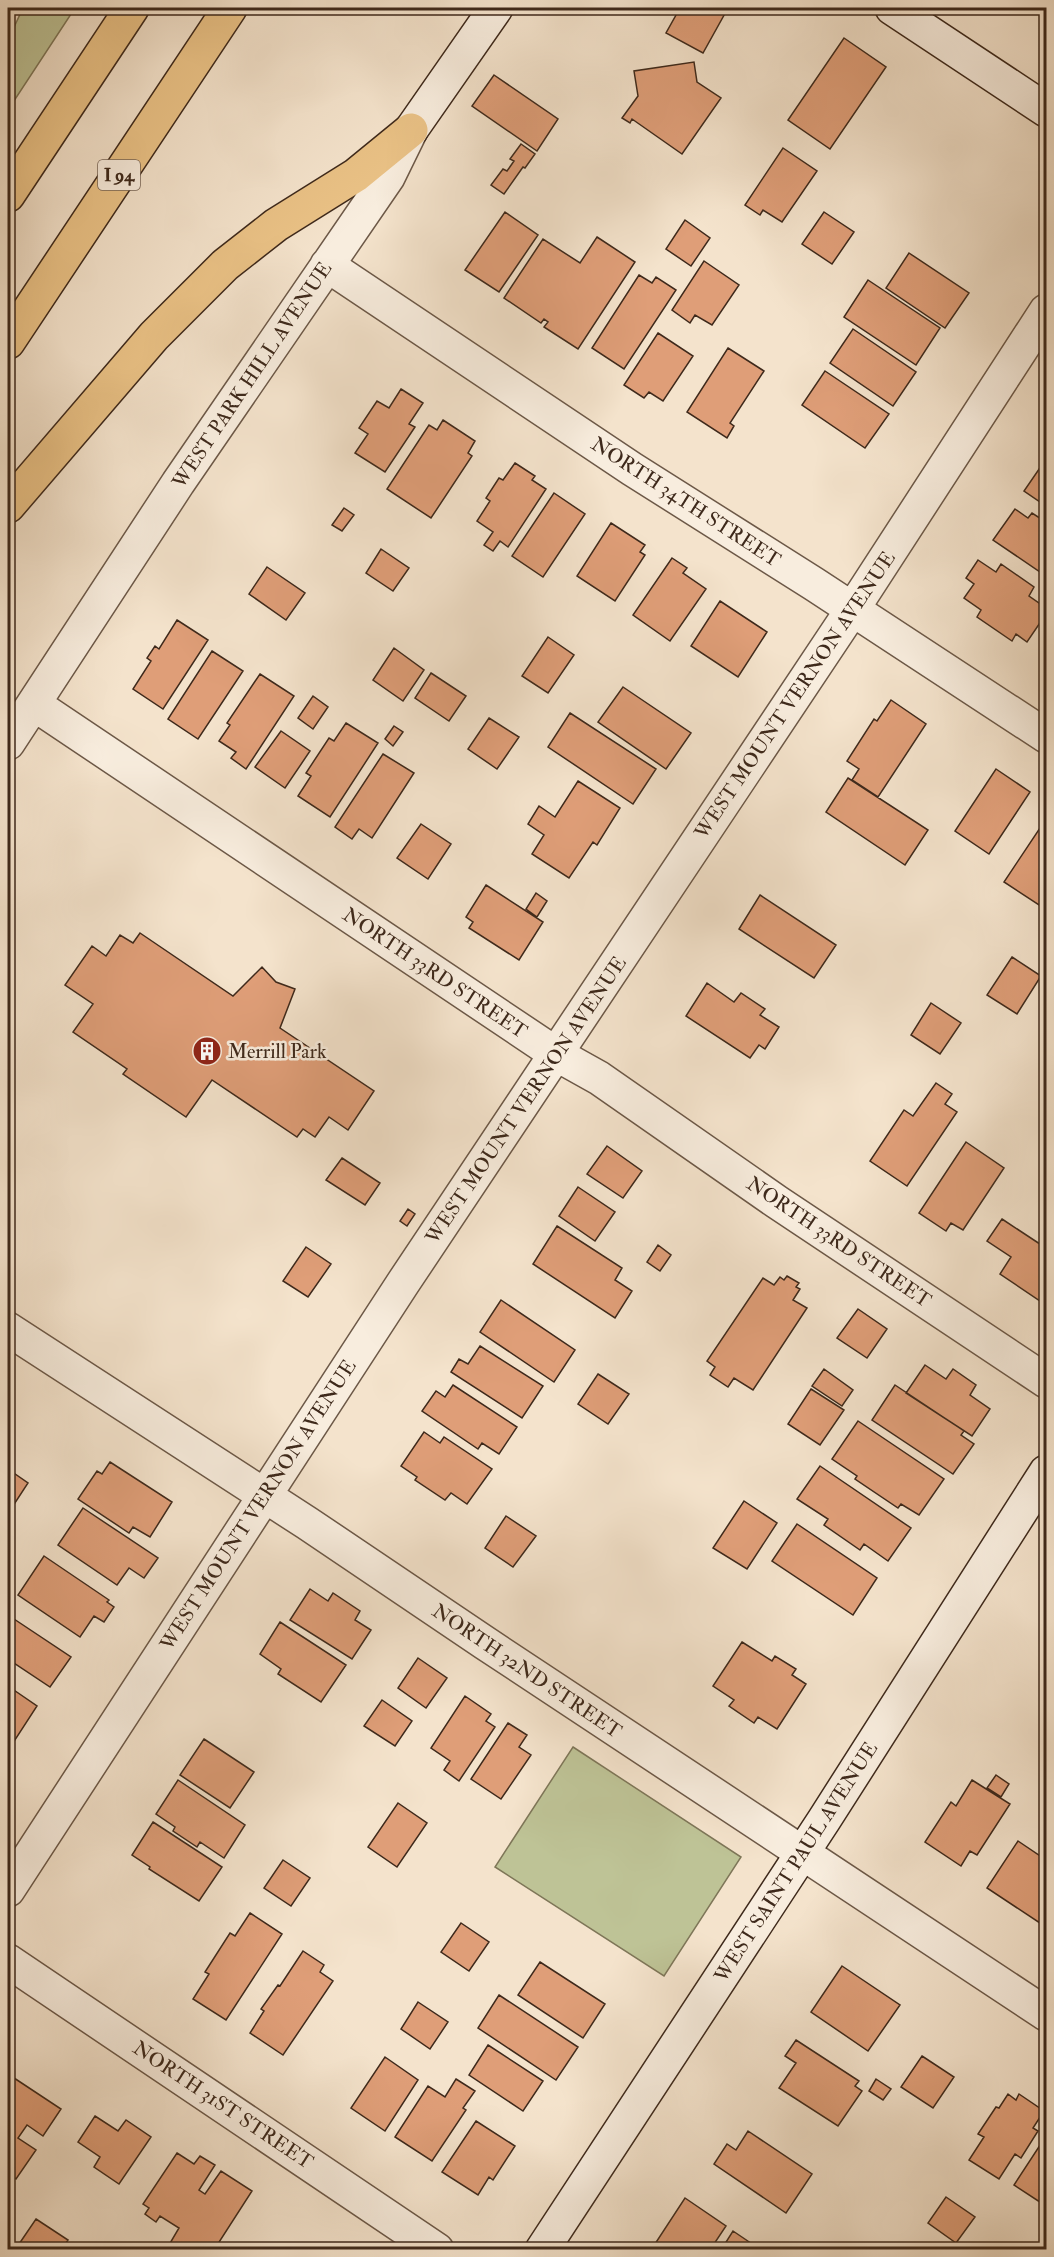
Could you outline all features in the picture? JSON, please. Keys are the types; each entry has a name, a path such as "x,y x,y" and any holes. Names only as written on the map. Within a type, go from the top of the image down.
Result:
{"highway":[{"path":"8,195 132,8"},
{"name":"I 94","path":"8,342 230,8"},
{"path":"8,506 154,336 225,265 276,225 356,175 411,130"}],"street":[{"name":"WEST PARK HILL AVENUE","path":"8,743 178,483 388,177 411,130 496,8"},
{"path":"892,8 1047,110"},
{"name":"NORTH 34TH STREET","path":"327,265 632,469 1047,736"},
{"name":"WEST MOUNT VERNON AVENUE","path":"8,1890 264,1496 852,610 1047,311"},
{"name":"NORTH 33RD STREET","path":"34,704 556,1054 599,1078 777,1202 1047,1381"},
{"name":"NORTH 32ND STREET","path":"8,1329 1047,2014"},
{"name":"WEST SAINT PAUL AVENUE","path":"542,2250 802,1853 1047,1472"},
{"name":"NORTH 31ST STREET","path":"8,1961 437,2250"}],"green space":[{"path":"23,8 75,8 8,110 8,40"},
{"path":"573,1747 741,1857 664,1976 495,1867"}],"building":[{"path":"680,8 728,8 703,53 666,33"},
{"path":"844,38 886,67 830,149 788,120"},
{"path":"694,62 697,82 721,98 682,154 632,119 630,123 622,118 638,96 634,71"},
{"path":"494,75 558,119 537,151 472,106"},
{"path":"521,144 535,154 504,194 491,185 503,169 507,171 514,161 510,159"},
{"path":"783,148 817,171 782,222 763,210 760,215 745,205"},
{"path":"505,212 538,235 499,292 465,270"},
{"path":"824,212 854,232 832,264 802,244"},
{"path":"685,220 710,238 691,266 666,249"},
{"path":"597,237 635,262 578,349 544,327 548,322 544,319 541,323 504,298 543,239 580,263"},
{"path":"909,253 969,293 945,328 886,288"},
{"path":"704,261 739,285 712,325 695,315 690,323 672,310"},
{"path":"639,275 652,283 656,277 676,290 624,369 592,348"},
{"path":"868,280 940,328 916,365 844,317"},
{"path":"853,329 916,372 893,406 830,363"},
{"path":"658,333 693,356 663,401 649,392 644,398 624,385"},
{"path":"728,348 764,371 730,423 734,426 727,438 687,412"},
{"path":"825,371 889,414 865,448 802,405"},
{"path":"401,389 423,403 409,424 415,427 385,472 355,453 368,434 359,428 377,401 389,408"},
{"path":"443,420 475,441 468,453 472,456 431,518 387,489 429,425 437,430"},
{"path":"1046,459 1046,506 1024,491"},
{"path":"515,463 535,476 532,480 546,489 508,547 500,541 493,551 484,545 493,532 477,521 490,501 486,498 499,478 503,480"},
{"path":"554,493 585,514 543,577 512,556"},
{"path":"344,508 354,515 342,531 332,525"},
{"path":"1015,509 1028,518 1032,513 1046,522 1046,576 993,540"},
{"path":"611,523 645,545 640,552 645,555 615,601 577,576"},
{"path":"381,549 409,568 393,591 366,573"},
{"path":"672,558 687,568 683,573 706,589 670,641 633,615"},
{"path":"978,560 996,572 1001,564 1034,587 1029,596 1046,608 1046,614 1027,642 1016,634 1012,641 977,617 981,610 964,598 974,584 966,578"},
{"path":"267,567 305,593 286,620 249,594"},
{"path":"720,601 767,632 738,677 691,646"},
{"path":"177,620 208,640 163,709 133,689 151,661 147,658 155,646 159,649"},
{"path":"548,637 574,655 548,693 522,676"},
{"path":"394,648 424,670 403,701 373,680"},
{"path":"212,651 243,671 198,739 168,719"},
{"path":"431,673 466,696 449,721 415,698"},
{"path":"260,674 294,696 246,769 231,758 236,752 219,741 230,725 227,723"},
{"path":"623,687 691,733 666,769 598,722"},
{"path":"313,696 328,707 313,729 298,718"},
{"path":"891,700 926,724 878,797 852,780 859,769 847,761 874,719 877,721"},
{"path":"570,713 656,769 633,804 548,747"},
{"path":"489,718 519,737 497,769 468,749"},
{"path":"346,723 378,743 330,817 298,796 311,776 306,773 329,738 334,741"},
{"path":"394,726 403,732 393,746 385,739"},
{"path":"281,731 310,751 285,788 255,767"},
{"path":"383,754 414,773 372,838 359,829 352,839 335,827"},
{"path":"996,769 1030,792 989,854 955,831"},
{"path":"848,778 928,830 905,865 826,812"},
{"path":"578,781 620,808 597,845 593,842 569,878 532,854 544,835 528,824 539,806 555,817"},
{"path":"1046,819 1046,893 1039,905 1004,882"},
{"path":"421,824 451,844 428,879 397,858"},
{"path":"486,885 543,922 519,960 469,928 473,922 466,917"},
{"path":"536,893 547,901 537,917 526,909"},
{"path":"760,895 836,945 814,978 739,929"},
{"name":"Merrill Park","path":"140,933 233,996 262,967 276,982 295,989 280,1028 374,1091 348,1130 329,1117 315,1137 303,1129 297,1137 212,1080 186,1117 123,1074 127,1069 73,1032 93,1004 65,985 92,946 106,956 120,935 133,943"},
{"path":"1012,957 1041,976 1017,1014 987,995"},
{"path":"707,983 734,1002 741,993 765,1009 760,1015 779,1027 765,1049 759,1045 750,1058 686,1016"},
{"path":"931,1003 961,1023 940,1054 911,1035"},
{"path":"936,1083 952,1094 945,1104 957,1112 907,1186 870,1161 904,1110 913,1116"},
{"path":"966,1142 1004,1168 963,1230 951,1223 946,1231 919,1213"},
{"path":"607,1146 642,1171 623,1198 587,1174"},
{"path":"342,1158 380,1183 365,1205 326,1180"},
{"path":"578,1187 615,1212 595,1241 559,1216"},
{"path":"408,1209 415,1214 407,1226 400,1221"},
{"path":"1002,1219 1046,1248 1046,1305 1000,1274 1011,1257 987,1241"},
{"path":"557,1226 622,1268 615,1280 632,1291 615,1318 533,1264"},
{"path":"658,1245 671,1255 660,1271 647,1262"},
{"path":"306,1247 331,1264 308,1297 283,1281"},
{"path":"787,1276 799,1283 796,1287 800,1289 793,1300 807,1308 753,1390 734,1378 728,1387 710,1375 715,1367 707,1361 763,1278 774,1285 780,1277 784,1280"},
{"path":"501,1300 575,1350 554,1382 480,1332"},
{"path":"858,1309 887,1329 867,1358 837,1338"},
{"path":"480,1346 543,1386 522,1418 451,1372 459,1359 468,1364"},
{"path":"925,1365 946,1379 953,1369 976,1385 970,1395 990,1409 972,1436 906,1393"},
{"path":"824,1369 853,1390 842,1406 812,1386"},
{"path":"598,1374 629,1394 608,1424 578,1404"},
{"path":"453,1385 517,1427 499,1454 482,1443 478,1449 422,1411 436,1391 445,1397"},
{"path":"895,1385 964,1431 961,1435 974,1444 953,1474 872,1420"},
{"path":"811,1389 844,1410 820,1445 788,1424"},
{"path":"858,1421 944,1479 919,1515 901,1504 898,1508 855,1479 857,1476 832,1459"},
{"path":"424,1432 440,1443 444,1437 492,1469 467,1504 451,1493 445,1500 415,1480 417,1477 401,1466"},
{"path":"110,1462 172,1502 150,1537 133,1527 129,1533 78,1499 97,1471 102,1474"},
{"path":"820,1466 911,1528 888,1561 864,1544 860,1550 824,1525 828,1519 797,1499"},
{"path":"8,1469 28,1483 11,1509 8,1507"},
{"path":"744,1501 777,1523 747,1569 713,1548"},
{"path":"83,1508 158,1558 144,1578 129,1568 117,1585 58,1545"},
{"path":"506,1516 536,1536 513,1567 485,1548"},
{"path":"797,1524 877,1578 853,1615 772,1561"},
{"path":"44,1556 109,1600 107,1602 114,1607 104,1622 94,1616 80,1637 18,1595"},
{"path":"310,1589 328,1601 333,1593 360,1611 355,1620 371,1630 352,1659 290,1620"},
{"path":"8,1615 71,1657 50,1687 8,1659"},
{"path":"280,1622 346,1665 321,1702 278,1674 281,1669 260,1654"},
{"path":"742,1642 772,1661 775,1656 796,1669 792,1675 806,1684 777,1729 758,1717 754,1723 729,1706 734,1700 713,1686"},
{"path":"418,1658 447,1678 426,1708 398,1688"},
{"path":"8,1686 37,1706 13,1743 8,1739"},
{"path":"465,1696 491,1714 486,1721 495,1727 459,1781 444,1770 450,1761 431,1748"},
{"path":"382,1700 412,1721 395,1746 364,1726"},
{"path":"508,1723 527,1735 519,1747 531,1755 501,1799 471,1779"},
{"path":"204,1739 254,1772 230,1808 180,1775"},
{"path":"996,1775 1009,1784 1001,1797 987,1788"},
{"path":"178,1780 245,1825 224,1858 200,1842 197,1847 173,1831 175,1827 156,1814"},
{"path":"972,1780 1010,1804 977,1855 970,1851 961,1866 925,1842 951,1802 956,1806"},
{"path":"398,1803 427,1823 397,1867 368,1847"},
{"path":"153,1822 222,1867 199,1901 149,1869 150,1867 132,1855"},
{"path":"1018,1841 1046,1860 1046,1927 987,1888"},
{"path":"283,1860 310,1878 291,1906 264,1888"},
{"path":"250,1913 282,1934 226,2020 193,1999 209,1974 205,1972 230,1933 235,1936"},
{"path":"461,1923 489,1942 469,1971 441,1952"},
{"path":"303,1951 324,1965 320,1972 333,1981 283,2055 250,2033 264,2011 261,2009 278,1985 280,1986"},
{"path":"540,1962 605,2004 583,2038 518,1995"},
{"path":"842,1966 900,2005 868,2051 811,2012"},
{"path":"499,1995 578,2047 556,2080 478,2028"},
{"path":"418,2002 448,2022 430,2049 401,2029"},
{"path":"796,2040 859,2081 855,2086 862,2091 838,2126 779,2088 796,2063 785,2056"},
{"path":"488,2045 543,2081 523,2111 469,2075"},
{"path":"922,2056 954,2077 933,2108 901,2087"},
{"path":"385,2057 418,2080 385,2131 351,2108"},
{"path":"8,2074 61,2109 43,2136 27,2125 18,2138 36,2150 16,2179 8,2174"},
{"path":"456,2079 475,2091 463,2108 466,2110 432,2161 395,2137 428,2086 445,2097"},
{"path":"876,2079 891,2089 883,2100 869,2091"},
{"path":"1008,2094 1016,2100 1019,2094 1044,2111 1033,2128 1038,2131 1021,2158 1015,2154 999,2179 969,2160 984,2137 978,2134"},
{"path":"95,2116 118,2131 126,2120 151,2137 119,2184 94,2167 100,2157 78,2142"},
{"path":"476,2121 515,2146 493,2180 489,2177 478,2195 442,2172"},
{"path":"748,2131 812,2174 786,2213 714,2164 727,2144 736,2150"},
{"path":"1046,2136 1046,2206 1014,2185"},
{"path":"177,2153 194,2164 200,2156 215,2165 199,2190 205,2194 221,2171 252,2191 214,2250 166,2250 179,2228 160,2216 156,2222 145,2214 149,2208 143,2204"},
{"path":"946,2197 975,2217 956,2243 928,2223"},
{"path":"685,2198 726,2226 710,2250 651,2250"},
{"path":"36,2219 68,2240 61,2250 20,2250 17,2247"},
{"path":"733,2231 761,2250 721,2250"}],"place":[{"name":"Merrill Park","path":"207,1051"}]}
